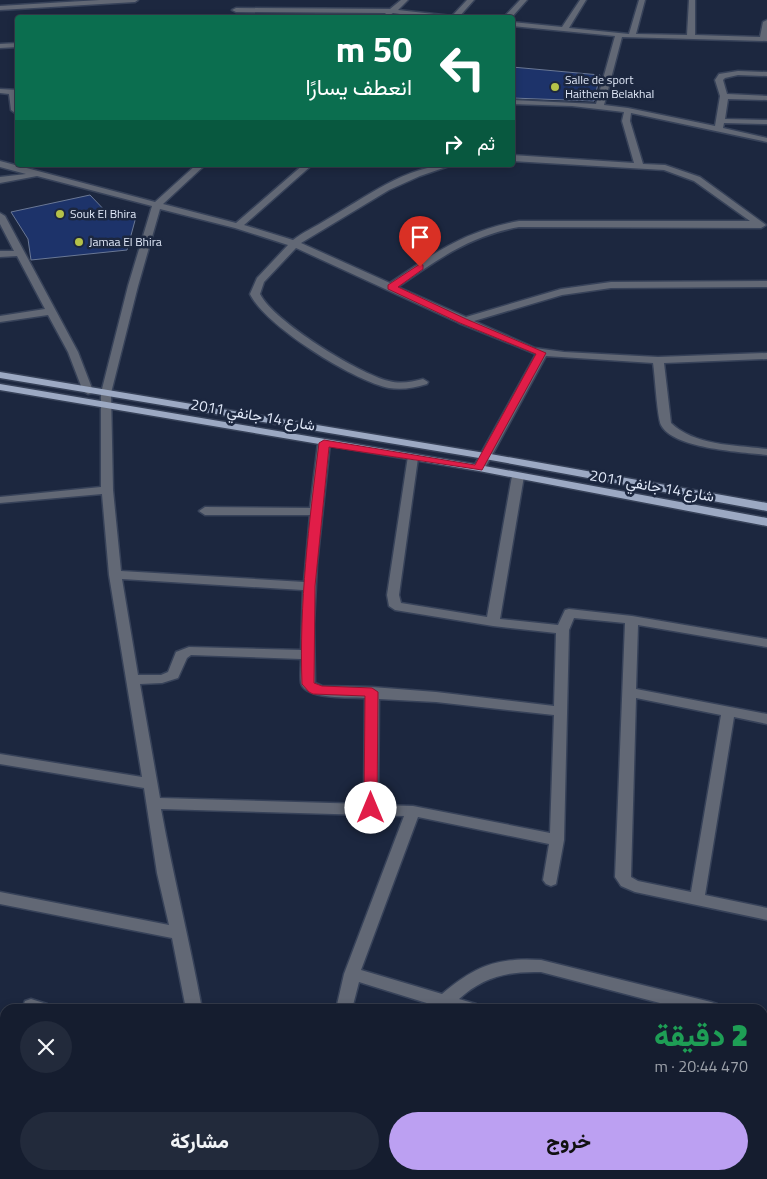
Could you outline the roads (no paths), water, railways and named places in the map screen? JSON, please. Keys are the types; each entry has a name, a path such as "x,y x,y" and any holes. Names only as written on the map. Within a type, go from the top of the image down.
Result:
{"main road":[{"name":"شارع 14 جانفي 2011","path":"0,375 88,391 106,399 324,443 479,468 767,522"},
{"name":"شارع 14 جانفي 2011","path":"0,387 106,399 484,456 767,507"}],"street":[{"path":"0,8 135,0"},
{"path":"232,0 238,14 314,10 391,11 426,15"},
{"path":"314,10 317,0"},
{"path":"386,15 405,0"},
{"path":"456,15 472,0"},
{"path":"509,15 524,0"},
{"path":"564,30 583,0"},
{"path":"632,36 642,0"},
{"path":"691,38 692,0"},
{"path":"515,24 632,36 765,39 767,22"},
{"path":"600,106 619,35"},
{"path":"0,46 15,45"},
{"path":"720,125 724,96 719,80 722,76 738,73 767,74"},
{"path":"0,92 15,92 15,110"},
{"path":"724,96 767,98"},
{"path":"515,102 600,106 628,110 720,125 767,140"},
{"path":"628,110 626,121 639,165"},
{"path":"720,125 767,122"},
{"path":"515,158 664,168 689,175 725,198 764,227"},
{"path":"0,164 238,226 295,244 533,351 658,360 767,356"},
{"path":"193,1004 165,873 115,575 107,490 106,399 133,286 157,205 199,167"},
{"path":"238,226 306,167"},
{"path":"423,382 407,387 385,384 368,377 287,328 261,308 255,294 257,286 295,244 388,188 440,167"},
{"path":"0,180 41,174"},
{"path":"0,216 73,352 88,391"},
{"path":"391,287 455,244 497,227 519,224 764,227"},
{"path":"0,254 20,253"},
{"path":"463,321 560,292 611,285 767,284"},
{"path":"0,318 52,311"},
{"path":"479,468 542,353"},
{"path":"658,360 666,424 671,431 695,441 767,452"},
{"path":"324,443 310,586 307,655 308,684 313,689 372,692 560,710"},
{"path":"412,458 393,595 395,606 493,622 563,630"},
{"path":"493,622 518,476"},
{"path":"0,500 107,490"},
{"path":"205,511 316,512"},
{"path":"115,575 310,586"},
{"path":"551,880 558,840 563,630 569,614 632,620 767,643"},
{"path":"632,620 622,877 626,882 634,886 767,914"},
{"path":"134,680 162,678 172,675 181,655 189,651 307,655"},
{"path":"371,808 372,692"},
{"path":"629,692 728,713 767,719"},
{"path":"698,899 728,713"},
{"path":"0,759 150,784"},
{"path":"154,803 371,808 413,811 558,840"},
{"path":"346,1004 352,974 413,811"},
{"path":"0,898 179,933"},
{"path":"446,1001 469,981 482,974 528,965 541,966 691,1004"},
{"path":"352,974 455,1004"}],"place":[{"name":"Salle de sport Haithem Belakhal","path":"555,87"},
{"name":"Souk El Bhira","path":"60,214"},
{"name":"Jamaa El Bhira","path":"79,242"}]}
